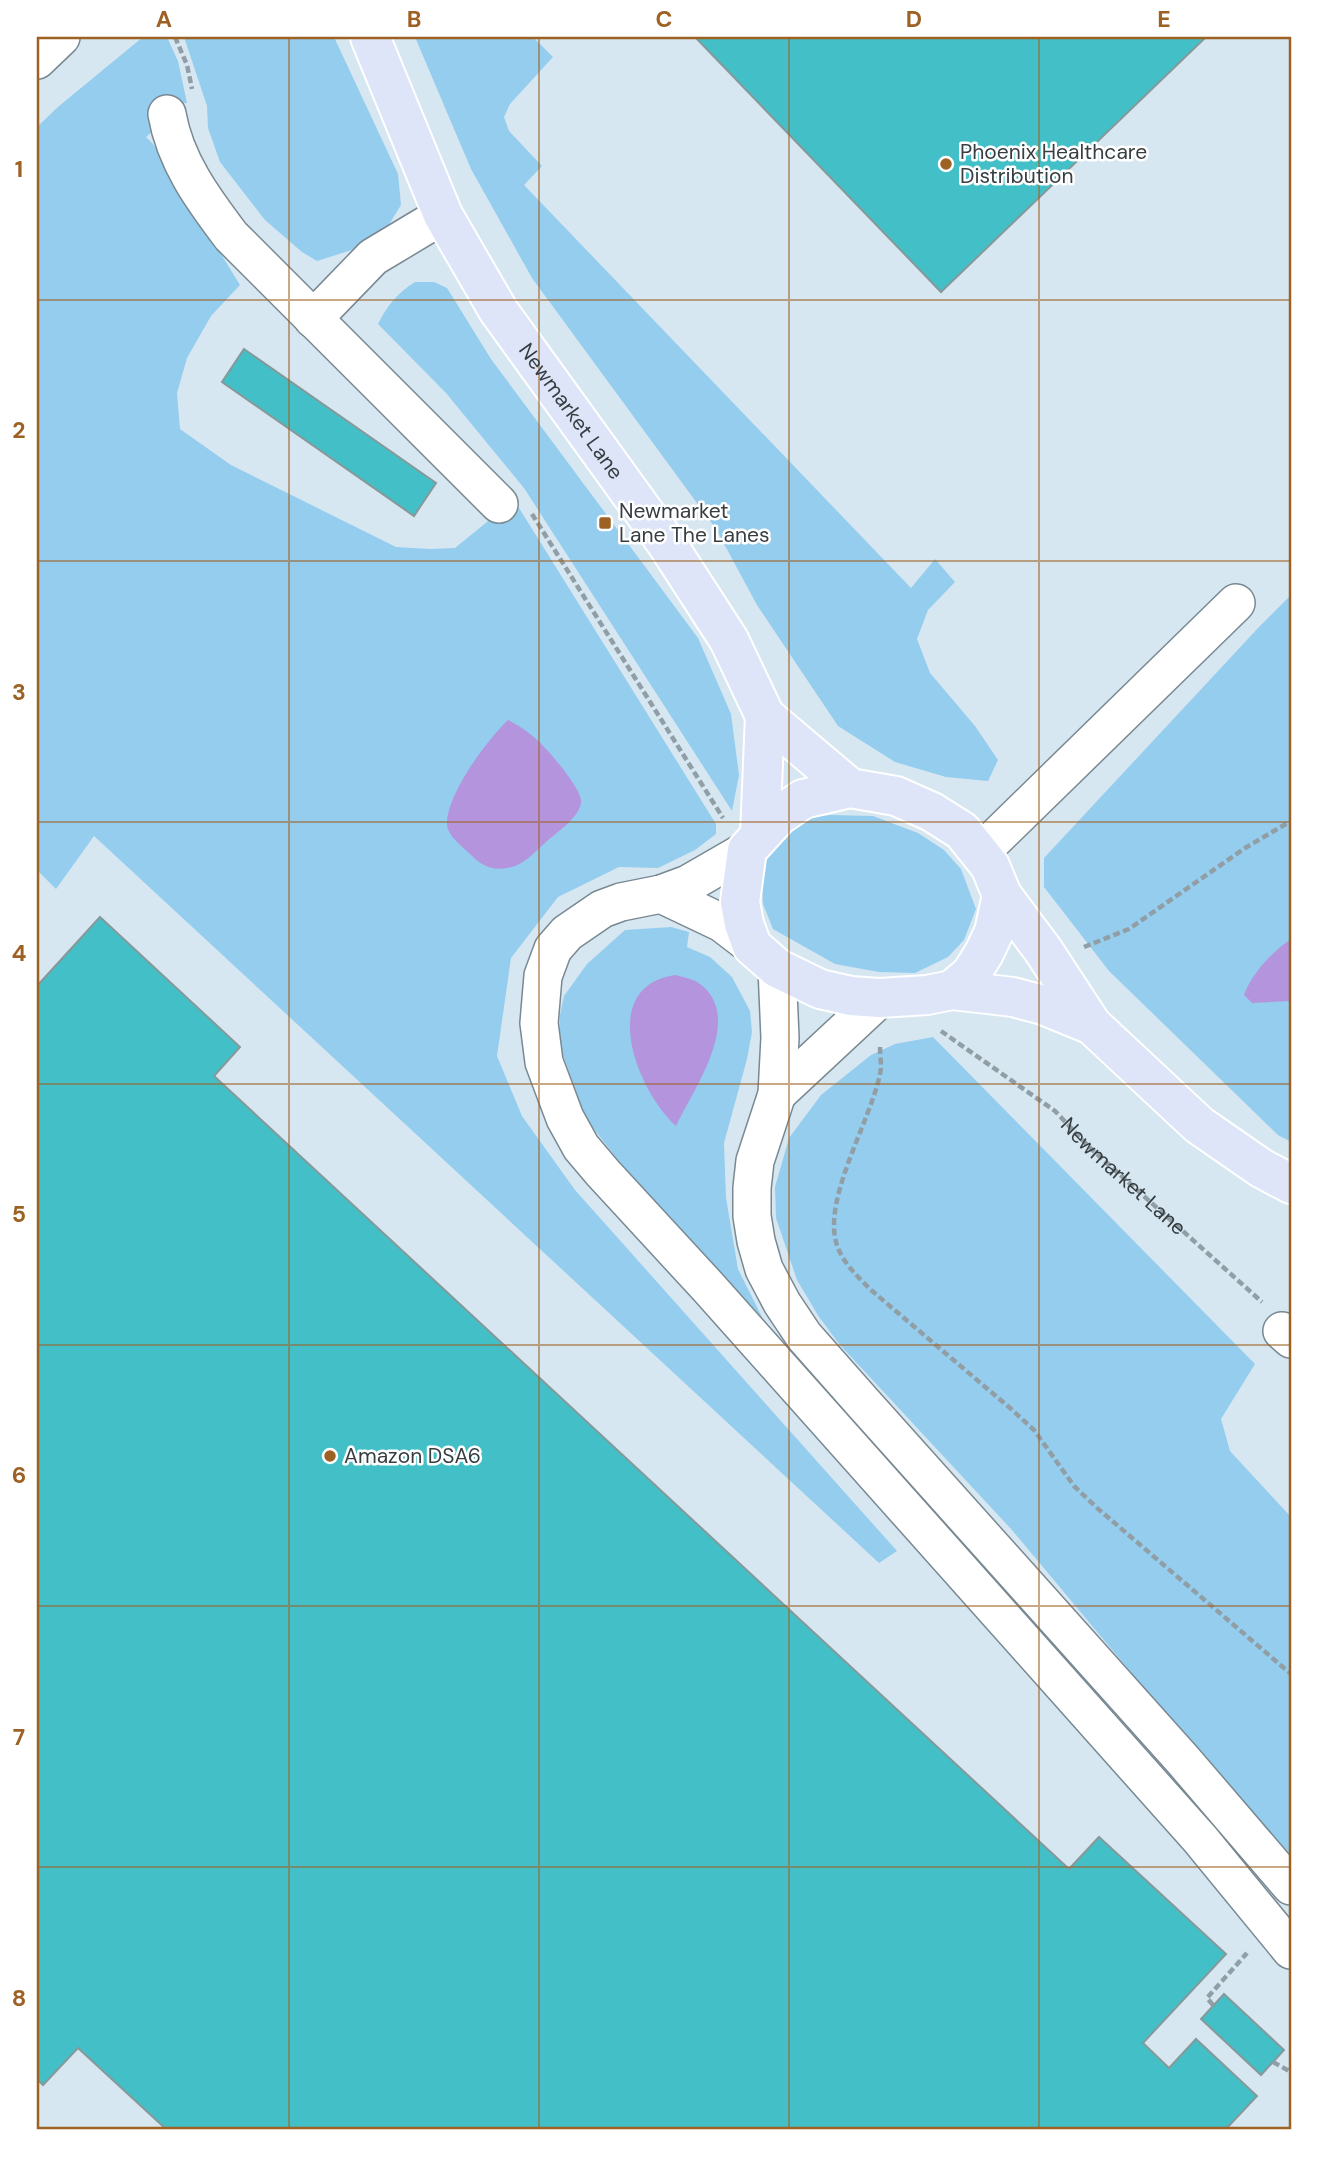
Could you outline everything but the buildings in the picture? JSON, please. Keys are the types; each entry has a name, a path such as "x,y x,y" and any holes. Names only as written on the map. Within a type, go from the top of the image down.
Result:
{"main road":[{"name":"Newmarket Lane","path":"370,37 443,215 504,320 667,544 729,640 765,716 850,788"},
{"name":"Newmarket Lane","path":"765,716 754,842 740,902 765,957"},
{"path":"754,842 778,816 803,799 850,788 896,796 932,812 962,831 997,878 1002,895 1043,950 1092,1025 1199,1125 1261,1168 1291,1184"},
{"path":"952,990 971,974 984,953 994,932 1002,895"},
{"path":"765,957 820,989 851,996 880,998 927,995 952,990 1013,997 1043,1005 1092,1025"}],"street":[{"path":"37,60 61,37"},
{"path":"167,114 174,145 203,199 253,261 499,504"},
{"path":"313,319 373,257 443,215"},
{"path":"980,853 1236,603"},
{"path":"754,842 688,884 661,894 621,902 584,919 553,949 542,976 539,1023 544,1062 565,1118 581,1147 1200,1839 1291,1950"},
{"path":"661,894 722,923 765,957 780,1050 777,1094 755,1161 752,1216 764,1269 782,1303 804,1336 1183,1760 1291,1886"},
{"path":"777,1094 880,998"}],"path":[{"path":"1079,948 1129,929 1245,848 1291,821"},
{"name":"Newmarket Lane","path":"941,1031 1066,1121 1088,1146 1274,1313 1287,1335"},
{"path":"880,1043 881,1072 838,1194 834,1218 836,1243 851,1271 1034,1430 1074,1486 1096,1507 1291,1674"},
{"path":"1213,2006 1207,1998 1254,1945"},
{"path":"1273,2062 1291,2072"}],"shaded area":[{"path":"143,37 167,37 178,61 187,103 151,104 153,131 146,137 153,144 240,285 211,316 187,358 177,393 180,429 231,465 396,547 455,548 514,500 716,824 716,834 695,850 658,868 619,867 558,897 511,958 497,1056 522,1116 575,1190 897,1551 879,1563 94,836 56,889 37,870 37,127"},
{"path":"184,37 334,37 398,174 401,205 388,226 361,247 317,261 302,252 265,220 220,162 208,128 207,106"},
{"path":"415,37 533,37 553,57 510,104 504,117 509,131 542,166 524,185 911,588 935,559 955,582 928,610 917,639 930,673 975,726 998,760 988,781 946,777 895,762 838,726 757,605 716,529 532,278 471,169"},
{"path":"415,282 434,282 447,288 491,359 698,638 731,714 739,775 732,811 524,488 446,393 378,324 393,300"},
{"path":"1291,595 1291,1142 1278,1135 1109,971 1044,887 1044,858"},
{"path":"508,720 529,733 547,750 576,788 581,802 572,819 528,858 513,867 496,869 474,858 453,837 447,825 448,813 460,784 479,754"},
{"path":"830,815 873,816 918,833 944,850 961,869 976,909 964,940 948,957 915,973 879,972 835,964 773,929 763,904 760,852 799,819"},
{"path":"671,927 689,932 687,947 710,957 732,977 750,1011 752,1032 747,1059 724,1143 726,1198 738,1269 763,1319 632,1178 586,1119 559,1044 564,996 587,964 625,930"},
{"path":"1291,939 1291,1001 1252,1003 1244,995 1252,979 1270,957"},
{"path":"675,975 700,984 713,998 718,1015 712,1053 676,1126 648,1089 638,1066 631,1042 630,1019 636,999 651,983"},
{"path":"933,1037 1255,1364 1221,1419 1230,1451 1291,1517 1291,1864 1012,1530 840,1345 797,1280 776,1218 775,1187 789,1138 821,1095 871,1055 895,1044"}],"place":[{"name":"Phoenix Healthcare Distribution","path":"946,164"},
{"name":"Newmarket Lane The Lanes","path":"605,523"},
{"name":"Amazon DSA6","path":"330,1456"}]}
